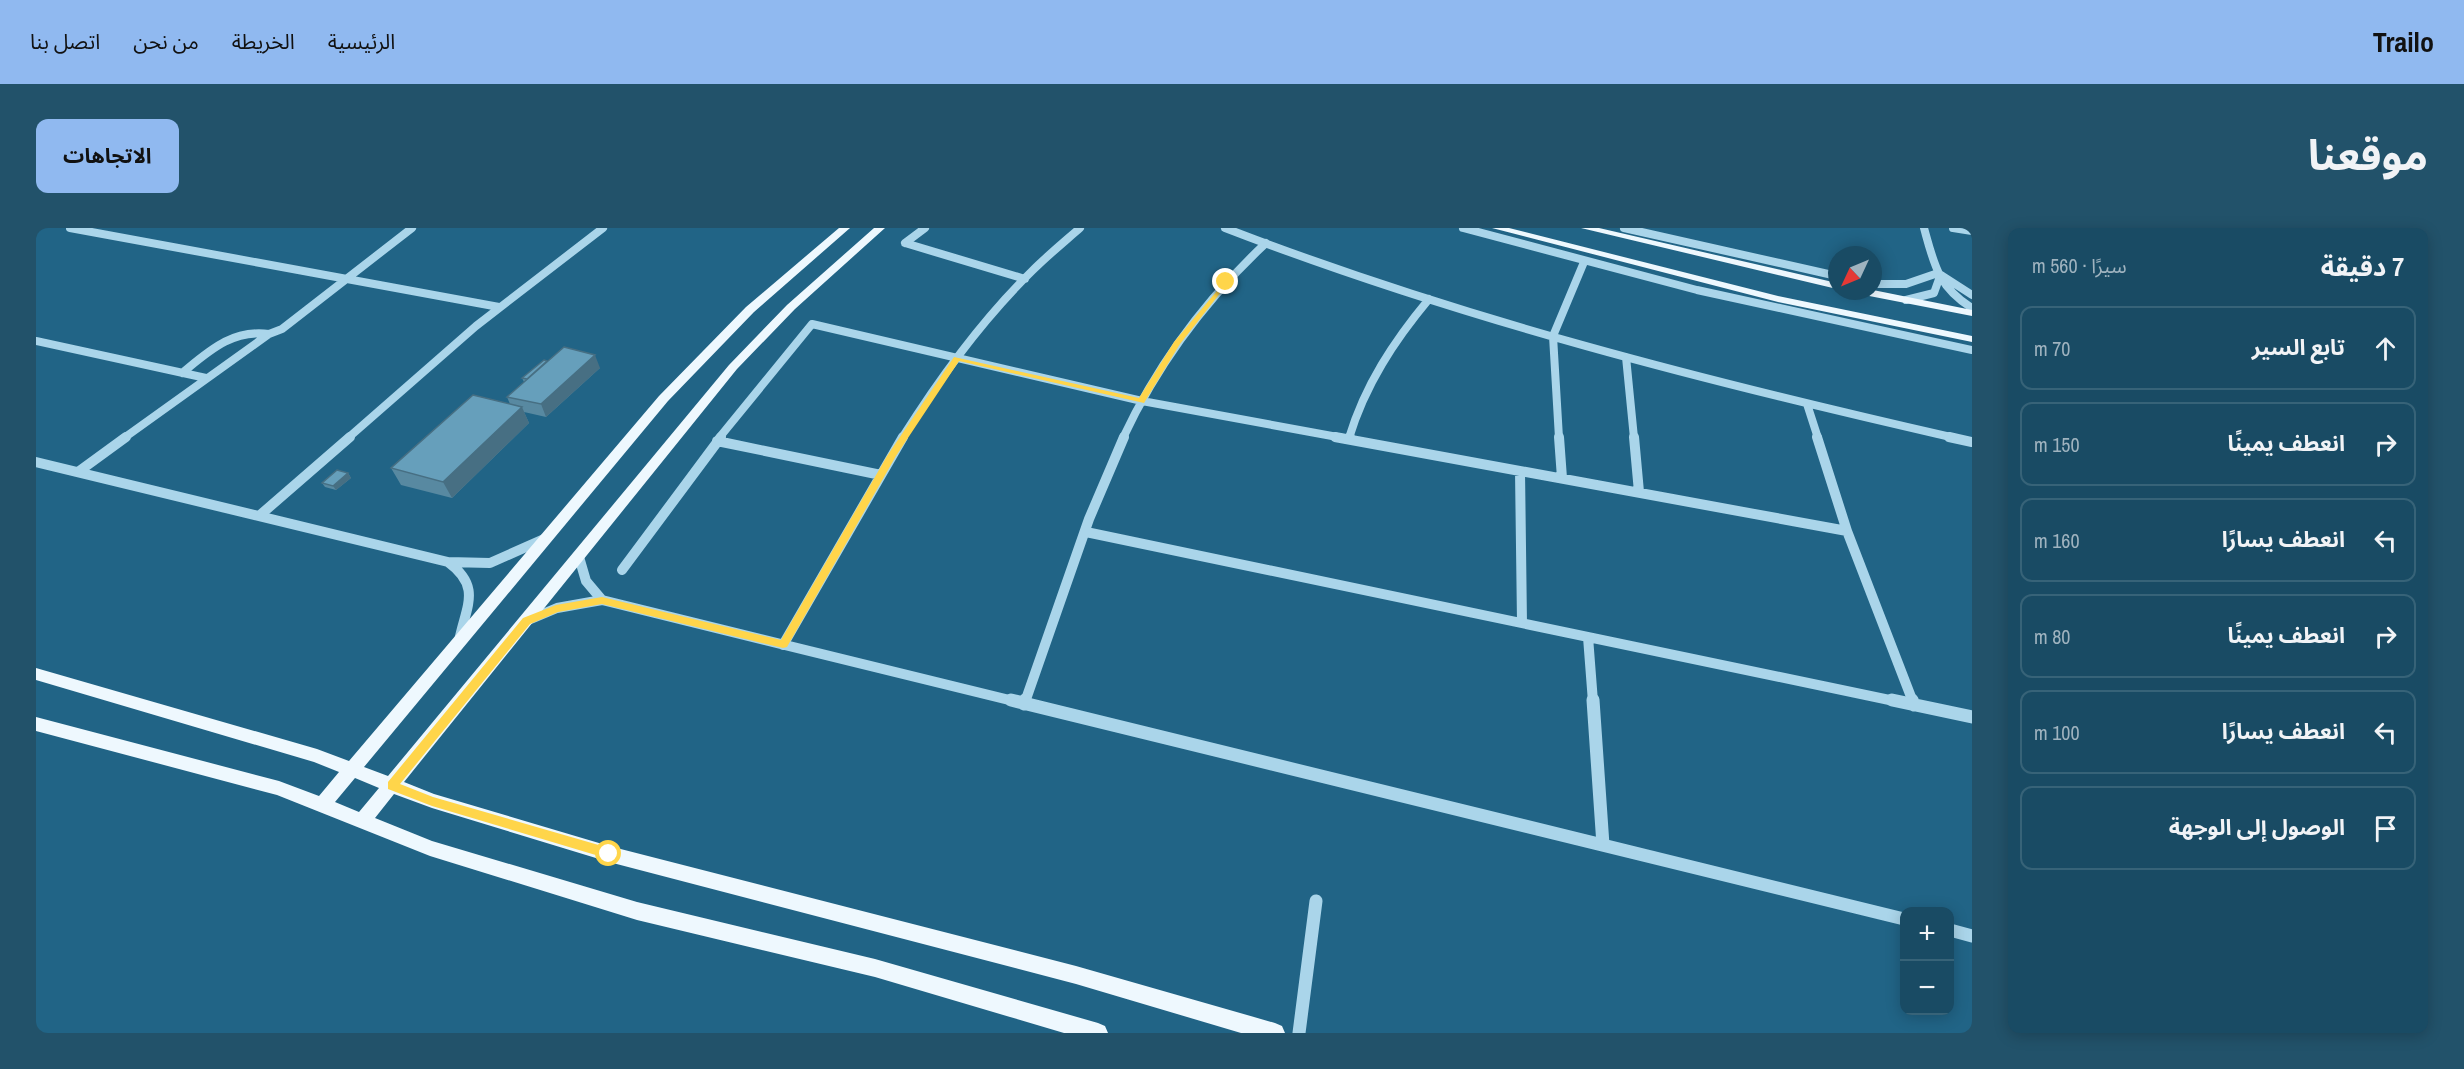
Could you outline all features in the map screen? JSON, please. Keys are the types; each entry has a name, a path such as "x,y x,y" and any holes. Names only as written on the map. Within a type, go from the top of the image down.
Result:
{"main road":[{"path":"322,805 621,447 704,354 765,294 845,228"},
{"path":"363,821 733,367 791,307 880,228"},
{"path":"1497,228 1778,299 1972,339"},
{"path":"1586,228 1828,284"},
{"path":"1882,295 1972,314"},
{"path":"36,674 317,756 432,801 609,854 1076,975 1275,1033"},
{"path":"36,724 279,788 430,848 637,911 875,968 1098,1033"}],"street":[{"path":"70,228 499,307"},
{"path":"78,472 206,378 269,334 282,328 349,279 412,228"},
{"path":"259,516 499,307 603,228"},
{"path":"925,228 905,243 1025,279"},
{"path":"783,645 918,413 957,358 1025,279 1080,228"},
{"path":"1225,228 1429,299 1552,336 1807,404 1972,442"},
{"path":"1463,228 1584,262 1807,316 1972,350"},
{"path":"1624,228 1828,274"},
{"path":"1924,228 1939,276 1952,296 1972,308"},
{"path":"1953,228 1972,231"},
{"path":"1024,704 1115,457 1142,401 1176,343 1214,295 1266,243"},
{"path":"1562,478 1552,336 1584,262"},
{"path":"1906,300 1934,293 1939,276"},
{"path":"1882,285 1909,285 1939,276 1972,295"},
{"path":"1349,439 1365,396 1391,349 1429,299"},
{"path":"622,570 717,441 812,324 1142,401 1847,531"},
{"path":"182,373 231,336 249,331 269,334"},
{"path":"36,341 206,378"},
{"path":"1626,357 1640,492"},
{"path":"1807,404 1847,531 1914,705"},
{"path":"717,441 881,475"},
{"path":"36,462 448,562 490,563 546,538"},
{"path":"1520,471 1522,623"},
{"path":"1086,532 1972,717"},
{"path":"579,557 581,574 602,600"},
{"path":"448,562 462,572 468,582 469,593 458,644"},
{"path":"526,621 556,608 602,600 1900,918"},
{"path":"1588,637 1603,846"},
{"path":"1299,1033 1316,901"},
{"path":"1954,931 1972,936"}],"building":[{"path":"564,347 595,355 541,404 507,397"},
{"path":"544,360 547,361 527,379 522,378"},
{"path":"473,395 522,407 443,482 391,468"},
{"path":"337,470 348,473 333,486 322,483"}],"route":[{"path":"609,854 432,801 392,785 526,621 556,608 602,600 783,645 918,413 957,358 1142,401 1176,343 1226,282"}]}
